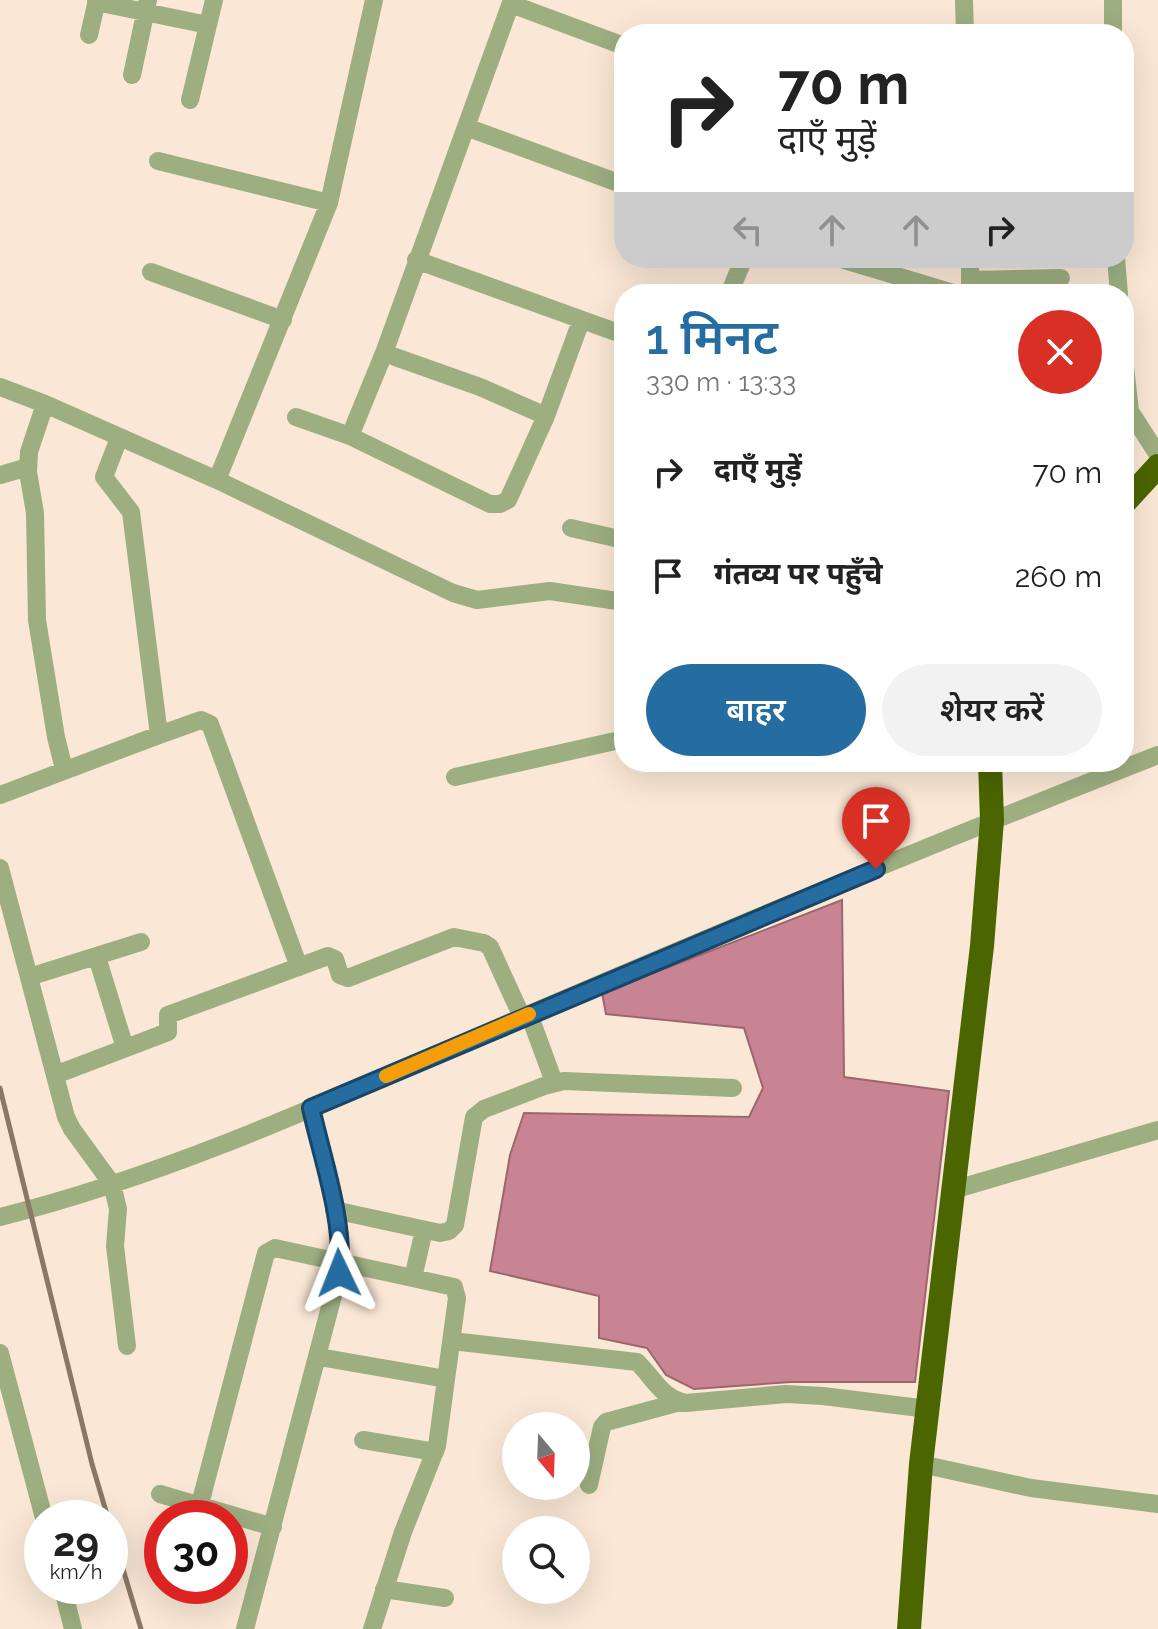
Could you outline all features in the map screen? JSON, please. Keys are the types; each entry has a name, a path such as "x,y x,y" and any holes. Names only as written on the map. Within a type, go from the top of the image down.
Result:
{"highway":[{"path":"1134,492 1158,466"},
{"path":"909,1629 921,1464 982,946 992,820 990,772"}],"street":[{"path":"190,100 214,0"},
{"path":"217,480 329,203 374,0"},
{"path":"964,0 965,24"},
{"path":"1113,0 1113,24"},
{"path":"89,35 97,1 147,5 208,25"},
{"path":"350,436 384,353 511,2 614,42"},
{"path":"132,75 147,5"},
{"path":"466,127 614,181"},
{"path":"158,161 329,203"},
{"path":"416,260 614,332"},
{"path":"870,268 924,284"},
{"path":"151,272 283,320"},
{"path":"1000,284 1061,278"},
{"path":"296,417 350,436 490,504 500,504 508,500 546,416 581,321"},
{"path":"384,353 480,387 546,416"},
{"path":"0,387 217,480 453,593 477,600 550,591 614,601"},
{"path":"45,404 29,452 28,467 35,513 37,620 64,769"},
{"path":"1134,417 1158,455"},
{"path":"119,438 104,477 131,512 159,735"},
{"path":"0,475 28,467"},
{"path":"571,528 614,538"},
{"path":"0,795 201,720 210,724 299,967"},
{"path":"455,777 614,741"},
{"path":"1134,764 1158,755"},
{"path":"0,1217 112,1184 311,1108 992,820 1115,772"},
{"path":"0,868 72,1129 112,1184 118,1209 115,1246 127,1346"},
{"path":"55,1075 168,1032 168,1015 299,967 332,956 340,975 348,978 448,939 459,938 490,947 526,1016 554,1082"},
{"path":"29,977 141,942"},
{"path":"97,957 125,1048"},
{"path":"334,1210 440,1233 449,1231 455,1225 474,1117 478,1112 554,1082 733,1088"},
{"path":"245,1629 319,1357 340,1262 334,1210 311,1108"},
{"path":"953,1190 1158,1130"},
{"path":"413,1278 424,1230"},
{"path":"201,1500 266,1253 275,1248 454,1287 457,1292 452,1341 435,1452 403,1532 372,1629"},
{"path":"452,1341 637,1362 654,1383 680,1402"},
{"path":"0,1353 39,1500"},
{"path":"319,1357 446,1379"},
{"path":"590,1481 602,1427 606,1422 680,1402 802,1394 928,1409"},
{"path":"363,1440 435,1452"},
{"path":"921,1464 1031,1488 1158,1504"},
{"path":"160,1494 184,1500"},
{"path":"248,1519 273,1527"},
{"path":"384,1589 445,1598"},
{"path":"67,1604 73,1629"}],"shaded area":[{"path":"842,900 844,1077 949,1091 915,1382 791,1382 694,1389 666,1375 647,1348 599,1338 599,1296 490,1271 510,1155 524,1113 749,1117 763,1088 744,1028 606,1014 602,993"}],"railway":[{"path":"0,1088 103,1500"},
{"path":"128,1586 141,1629"}],"slow traffic":[{"path":"386,1076 529,1014"}],"route":[{"path":"339,1273 340,1249 334,1210 311,1108 876,869"}]}
